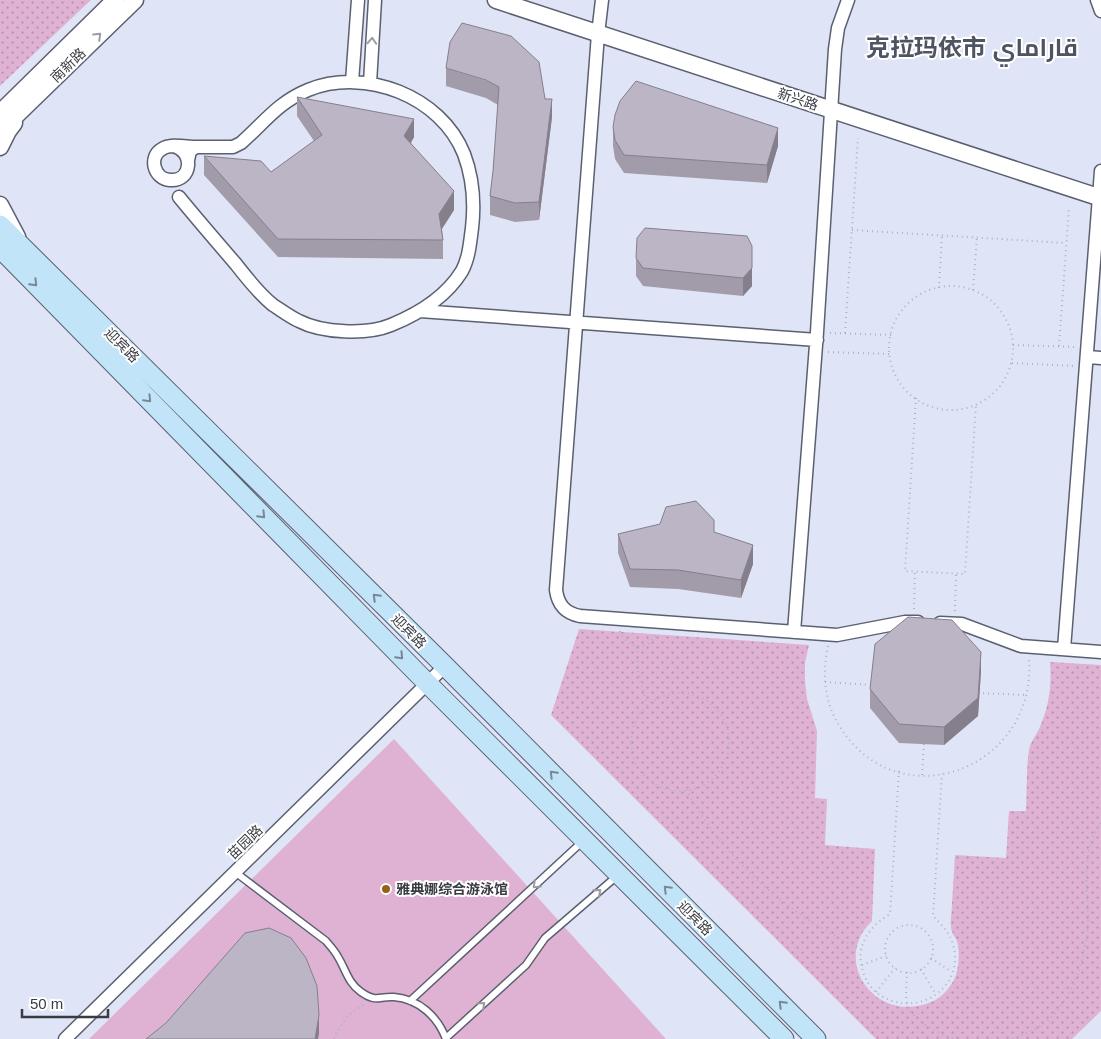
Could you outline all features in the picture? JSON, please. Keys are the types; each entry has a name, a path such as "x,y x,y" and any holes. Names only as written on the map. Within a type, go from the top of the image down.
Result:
{"main road":[{"name":"迎宾路","path":"0,225 7,250 428,684 784,1039"},
{"name":"迎宾路","path":"7,250 445,666 816,1039"}],"street":[{"name":"南新路","path":"0,131 29,94 115,0"},
{"name":"南新路","path":"0,113 29,94 135,0"},
{"path":"352,82 358,0"},
{"path":"370,83 375,0"},
{"name":"新兴路","path":"496,0 1100,197"},
{"path":"602,0 556,590 557,598 566,611 572,614 620,619 831,634 905,622 962,624 1020,646 1101,652"},
{"path":"794,632 837,35 848,0"},
{"path":"1097,0 1101,11"},
{"path":"352,82 370,83 383,86 413,99 437,115 447,125 463,152 470,172 474,193 474,214 469,254 454,283 440,297 420,312 380,330 351,331 327,329 299,322 272,304 248,279 158,174 154,166 156,156 163,148 173,146 232,147 241,143 283,103 310,90 326,85 352,82"},
{"path":"0,109 29,94"},
{"path":"0,147 29,94"},
{"path":"173,146 183,150 188,160"},
{"path":"158,174 167,180 176,180 181,177 187,170 190,152 196,147"},
{"path":"1064,649 1101,170"},
{"path":"179,197 178,186 181,177"},
{"path":"0,205 7,250"},
{"path":"420,312 577,322 816,342"},
{"path":"1088,357 1101,358"},
{"name":"苗园路","path":"65,1039 445,666"}],"lane":[{"path":"410,1001 584,840"},
{"path":"235,872 326,941 338,956 349,982 360,992 374,1000 394,997 410,1001 430,1013 442,1028 446,1038 526,965 545,938 619,874"}],"path":[{"path":"845,333 858,138"},
{"path":"1059,346 1069,207"},
{"path":"852,230 1066,243"},
{"path":"939,288 942,235"},
{"path":"973,290 977,237"},
{"path":"956,286 973,290 995,303 1007,320 1013,344 1012,363 1004,382 989,398 969,408 948,410 929,406 916,398 899,382 891,364 889,344 891,335 894,325 904,308 918,296 939,288 956,286"},
{"path":"816,342 845,333 891,335"},
{"path":"816,342 890,354"},
{"path":"1013,344 1059,346 1088,357"},
{"path":"1012,363 1088,357"},
{"path":"916,398 905,571 966,574 976,404"},
{"path":"914,622 915,572"},
{"path":"954,624 956,573"},
{"path":"620,619 620,633 628,644 637,646 648,644 653,640 657,635 659,622"},
{"path":"831,634 825,660 825,682 830,707 844,734 866,755 879,763 899,771 922,775 942,774 968,767 994,751 1014,728 1027,696 1028,647"},
{"path":"637,646 638,671 647,704"},
{"path":"825,682 872,685"},
{"path":"679,692 694,694 708,701 720,711 727,725 730,741 728,756 721,770 710,781 696,789 686,790 664,789 649,780 637,767 631,751 631,734 636,718 647,704 662,696 679,692"},
{"path":"971,693 1027,696"},
{"path":"922,775 925,735"},
{"path":"899,771 890,914 872,927 864,941 860,956 862,971 876,992 892,1002 906,1005 920,1003 942,990 952,972 955,955 953,944 945,929 933,916 942,774"},
{"path":"686,790 710,828 746,870 792,908 842,940 862,949"},
{"path":"1012,1039 1046,1022 1058,1009 1072,986 1084,947 1088,925 1088,850 1095,831 1101,822"},
{"path":"902,926 918,927 930,937 932,945 931,958 921,969 907,972 895,968 886,956 886,941 890,934 902,926"},
{"path":"862,965 886,956"},
{"path":"931,958 952,972"},
{"path":"876,992 895,968"},
{"path":"921,969 936,995"},
{"path":"907,972 906,1005 911,1012 934,1030 956,1039"},
{"path":"334,1039 342,1023 356,1008 374,1000"}],"shaded area":[{"path":"0,0 91,0 0,86"},
{"path":"579,629 809,645 805,663 805,681 807,699 817,731 815,798 827,799 825,845 875,849 872,921 860,937 856,954 858,970 865,985 877,997 893,1005 911,1007 939,998 949,987 956,975 959,949 951,924 955,855 1006,858 1009,811 1026,811 1029,750 1038,732 1047,704 1051,679 1050,662 1101,665 1101,1011 1072,1039 876,1039 551,715"},
{"name":"雅典娜综合游泳馆","path":"394,739 666,1039 89,1039"}],"building":[{"path":"462,23 511,36 539,62 545,99 552,99 539,202 515,203 490,196 499,87 486,80 446,68 450,42"},
{"path":"636,81 778,128 767,165 624,155 615,140 613,127 620,101"},
{"path":"297,97 414,119 404,136 454,191 439,214 443,240 278,239 204,156 261,161 271,172 322,135"},
{"path":"645,228 747,236 752,246 752,268 743,278 643,268 636,258 637,238"},
{"path":"696,501 714,520 714,532 753,545 741,580 678,570 630,569 618,534 660,524 666,507"},
{"path":"908,617 952,620 981,652 978,698 944,727 899,724 870,689 875,644"},
{"path":"269,928 291,938 306,958 317,986 319,1015 315,1039 146,1039 166,1023 245,933"}],"place":[{"name":"雅典娜综合游泳馆","path":"386,889"}],"district":[{"name":"克拉玛依市 قاراماي","path":"972,47"}]}
